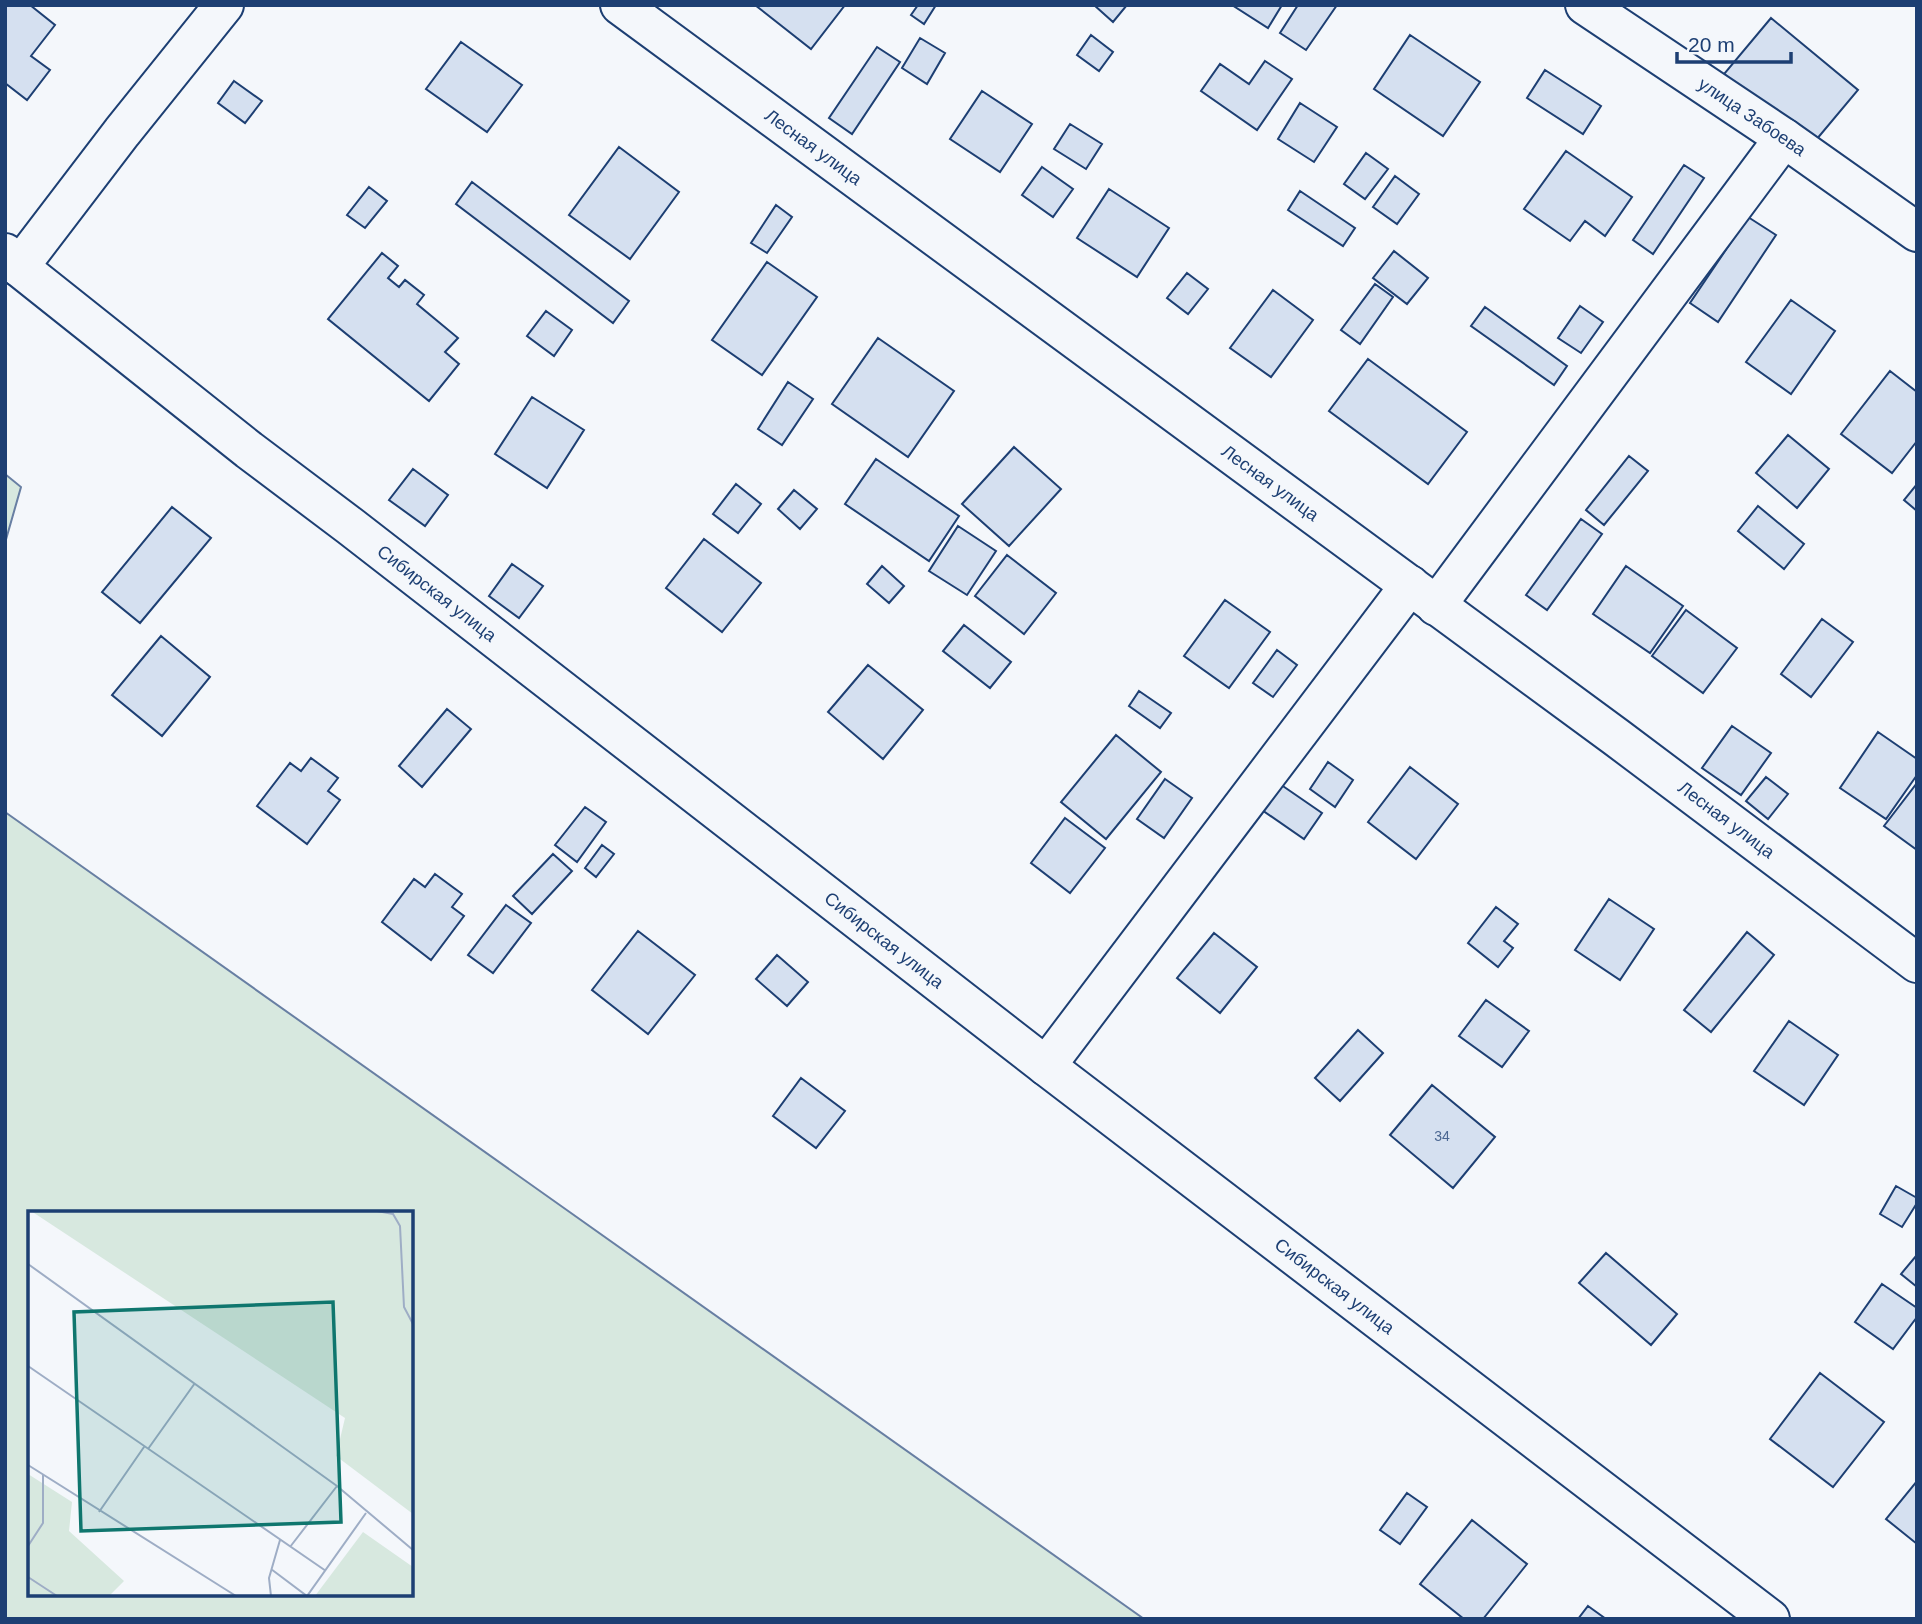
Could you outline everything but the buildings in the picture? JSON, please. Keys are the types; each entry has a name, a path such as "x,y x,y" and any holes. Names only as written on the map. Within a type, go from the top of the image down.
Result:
{"street":[{"path":"12,260 122,132 224,5"},
{"name":"Лесная улица","path":"620,5 1616,737 1917,963"},
{"name":"улица Забоева","path":"1585,5 1784,138 1917,232"},
{"path":"1046,1066 1423,596 1784,138"},
{"name":"Сибирская улица","path":"12,260 249,450 1046,1066 1770,1619"}],"shaded area":[{"path":"5,474 21,487 5,543"},
{"path":"5,812 1144,1619 5,1619"}]}
